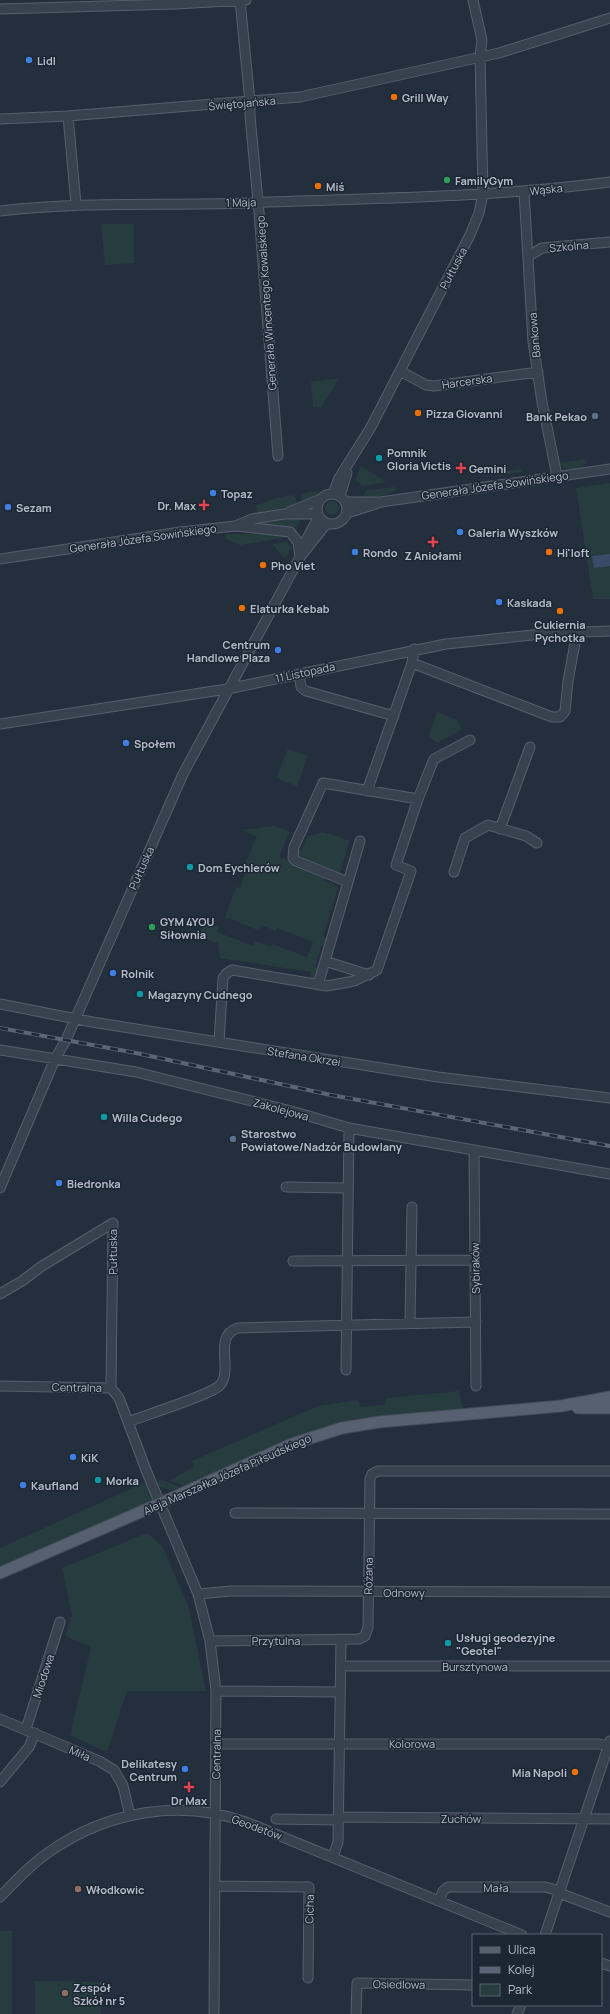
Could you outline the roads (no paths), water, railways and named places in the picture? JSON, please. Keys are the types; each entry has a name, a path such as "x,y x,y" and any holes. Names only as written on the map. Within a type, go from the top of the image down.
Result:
{"main road":[{"name":"Aleja Marszałka Józefa Piłsudskiego","path":"0,1572 161,1504 292,1444 342,1428 378,1422 561,1406 610,1397"},
{"name":"Aleja Marszałka Józefa Piłsudskiego","path":"561,1406 610,1408"}],"street":[{"name":"Generała Wincentego Kowalskiego","path":"240,0 250,102 278,456"},
{"path":"0,8 246,0"},
{"name":"Pułtuska","path":"339,497 351,460 371,427 470,235 479,213 483,194 480,56 482,40 473,0"},
{"name":"Świętojańska","path":"0,119 68,116 300,97 498,52 610,18"},
{"path":"68,116 76,204"},
{"name":"Wąska","path":"483,194 524,192 610,182"},
{"name":"Bankowa","path":"524,192 533,342 557,476"},
{"name":"1 Maja","path":"0,211 76,204 257,202 483,194"},
{"name":"Szkolna","path":"529,256 542,248 610,242"},
{"name":"Harcerska","path":"400,371 426,384 434,386 538,372"},
{"name":"Generała Józefa Sowińskiego","path":"339,497 381,502 610,469"},
{"path":"339,497 347,512 339,522 327,523 318,515 318,503 321,499 339,497"},
{"name":"Generała Józefa Sowińskiego","path":"0,559 181,532 235,526 252,520 284,514 321,499"},
{"name":"Generała Józefa Sowińskiego","path":"347,512 370,507 381,502"},
{"name":"Generała Józefa Sowińskiego","path":"284,514 318,515"},
{"name":"Pułtuska","path":"0,1188 55,1059 76,1018 183,774 227,689 300,557 310,529 318,515"},
{"name":"Pułtuska","path":"300,557 327,523"},
{"path":"235,526 290,532 298,542 300,557"},
{"name":"11 Listopada","path":"0,724 227,689 414,649 471,640 610,631"},
{"path":"412,663 552,717 560,717 565,711 568,681 577,632"},
{"path":"367,791 412,663 414,649"},
{"path":"299,674 301,688 306,691 394,716"},
{"path":"219,1042 223,978 232,970 327,986 354,981 377,970 411,871 396,865 418,799 434,759 470,740"},
{"path":"500,829 530,746"},
{"path":"348,882 296,861 292,853 323,783 418,799"},
{"path":"454,872 466,838 488,825 526,836 537,843"},
{"path":"318,985 360,841"},
{"path":"325,960 369,975"},
{"name":"Stefana Okrzei","path":"0,1004 219,1042 438,1077 610,1098"},
{"name":"Zakolejowa","path":"0,1050 141,1074 288,1110 348,1128 610,1174"},
{"path":"346,1370 348,1128"},
{"name":"Sybiraków","path":"474,1150 476,1386"},
{"path":"286,1187 347,1188"},
{"path":"410,1323 412,1207"},
{"name":"Pułtuska","path":"0,1294 22,1281 42,1266 113,1224 111,1388"},
{"path":"292,1261 475,1260"},
{"path":"128,1422 216,1389 222,1382 224,1376 224,1341 233,1329 346,1324 476,1322"},
{"name":"Centralna","path":"0,1386 111,1388 119,1398 146,1470 198,1594 210,1641 216,1691 214,2014"},
{"name":"Różana","path":"341,1640 359,1639 365,1636 368,1628 369,1514 370,1479 372,1474 378,1471 610,1471"},
{"path":"235,1513 610,1514"},
{"name":"Odnowy","path":"198,1594 230,1592 610,1592"},
{"name":"Miodowa","path":"26,1729 60,1622"},
{"path":"334,1857 337,1847 338,1818 341,1640"},
{"name":"Przytulna","path":"210,1641 341,1640"},
{"name":"Bursztynowa","path":"341,1666 610,1666"},
{"path":"216,1691 340,1692"},
{"name":"Miła","path":"0,1719 100,1761 114,1770 123,1786 130,1816"},
{"path":"0,1782 29,1747 35,1733"},
{"path":"544,1934 560,1892 609,1743"},
{"name":"Kolorowa","path":"216,1744 609,1743"},
{"name":"Geodetów","path":"0,1897 24,1872 51,1851 74,1836 104,1822 130,1816 178,1810 216,1814 246,1822 520,1934"},
{"name":"Zuchów","path":"276,1819 610,1819"},
{"name":"Cicha","path":"215,1886 310,1887 308,1978"},
{"name":"Mała","path":"439,1901 443,1891 448,1887 545,1887 560,1892"},
{"path":"560,1892 610,1912"},
{"name":"Osiedlowa","path":"356,2014 357,1983 472,1985"}],"water":[{"path":"610,554 610,566 594,568 592,556"}],"railway":[{"path":"0,1028 136,1053 331,1095 610,1146"}],"place":[{"name":"Lidl","path":"29,60"},
{"name":"Grill Way","path":"394,97"},
{"name":"FamilyGym","path":"447,180"},
{"name":"Miś","path":"318,186"},
{"name":"Pizza Giovanni","path":"418,413"},
{"name":"Bank Pekao","path":"595,416"},
{"name":"Pomnik Gloria Victis","path":"379,458"},
{"name":"Gemini","path":"461,468"},
{"name":"Topaz","path":"213,493"},
{"name":"Dr. Max","path":"204,505"},
{"name":"Sezam","path":"8,507"},
{"name":"Galeria Wyszków","path":"460,532"},
{"name":"Z Aniołami","path":"433,542"},
{"name":"Rondo","path":"355,552"},
{"name":"Hi'loft","path":"549,552"},
{"name":"Pho Viet","path":"263,565"},
{"name":"Kaskada","path":"499,602"},
{"name":"Elaturka Kebab","path":"242,608"},
{"name":"Cukiernia Pychotka","path":"560,611"},
{"name":"Centrum Handlowe Plaza","path":"278,650"},
{"name":"Społem","path":"126,743"},
{"name":"Dom Eychlerów","path":"190,867"},
{"name":"GYM 4YOU Siłownia","path":"152,927"},
{"name":"Rolnik","path":"113,973"},
{"name":"Magazyny Cudnego","path":"140,994"},
{"name":"Willa Cudego","path":"104,1117"},
{"name":"Starostwo Powiatowe/Nadzór Budowlany","path":"233,1139"},
{"name":"Biedronka","path":"59,1183"},
{"name":"KiK","path":"73,1457"},
{"name":"Morka","path":"98,1480"},
{"name":"Kaufland","path":"23,1485"},
{"name":"Usługi geodezyjne \"Geotel\"","path":"448,1643"},
{"name":"Delikatesy Centrum","path":"185,1769"},
{"name":"Mia Napoli","path":"575,1772"},
{"name":"Dr Max","path":"189,1787"},
{"name":"Włodkowic","path":"78,1889"},
{"name":"Zespół Szkół nr 5","path":"65,1993"}]}
